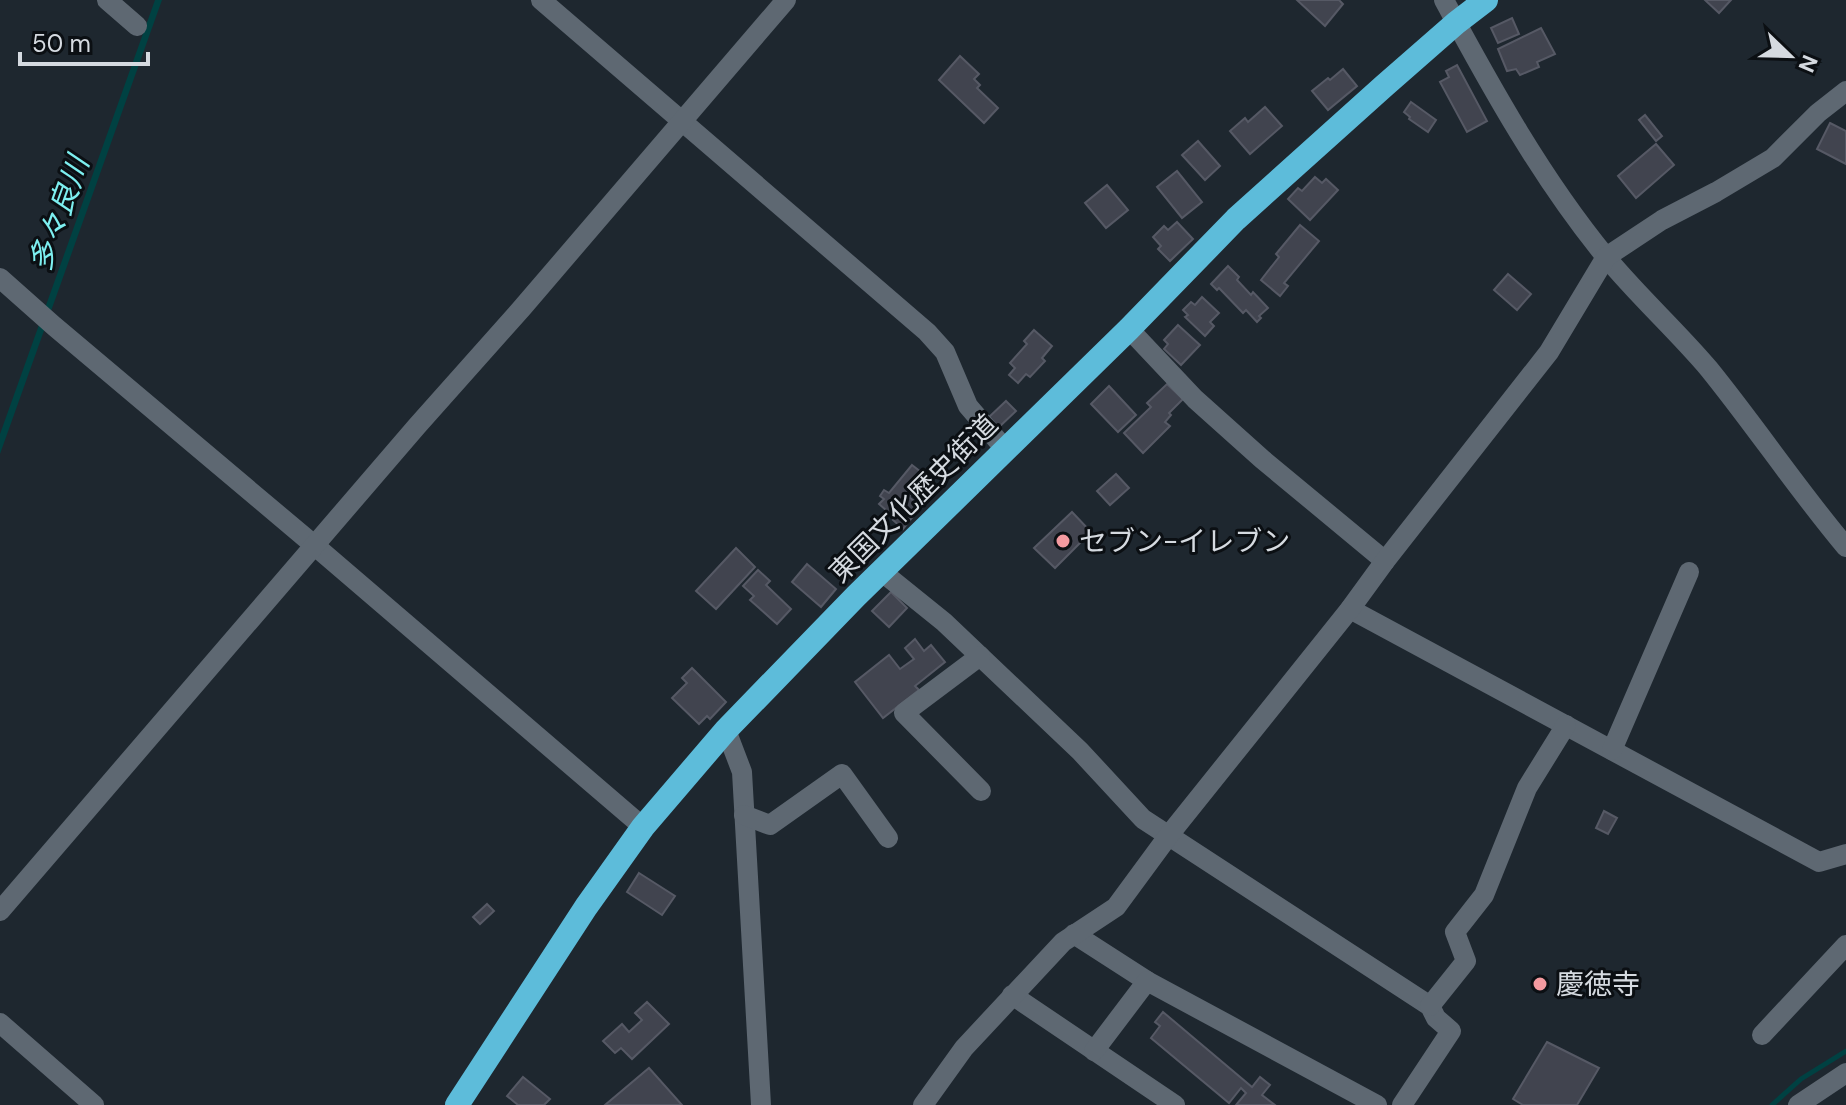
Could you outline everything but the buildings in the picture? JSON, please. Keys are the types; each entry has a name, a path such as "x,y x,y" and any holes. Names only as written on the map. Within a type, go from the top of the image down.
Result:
{"highway":[{"name":"東国文化歴史街道","path":"457,1105 586,907 643,827 726,730 856,596 1129,329 1236,219 1456,23 1486,0"}],"street":[{"path":"107,0 137,26"},
{"path":"541,0 927,332 945,352 968,406 1005,449"},
{"path":"0,911 786,0"},
{"path":"1444,0 1516,129 1557,191 1606,257 1708,368 1846,547"},
{"path":"926,1104 964,1048 1063,942 1116,907 1169,835 1350,609 1549,352 1606,257 1662,220 1773,158 1818,113 1846,91"},
{"path":"0,278 643,827"},
{"path":"1129,329 1195,399 1385,561"},
{"path":"882,572 980,656 1080,751 1143,819 1430,1006 1436,1018 1451,1031 1402,1105"},
{"path":"1612,750 1689,572"},
{"path":"1350,609 1819,862 1846,854"},
{"path":"980,656 904,713 981,791"},
{"path":"1430,1006 1466,961 1455,932 1484,895 1527,788 1566,725"},
{"path":"726,730 742,772 761,1105"},
{"path":"744,815 770,825 842,774 888,838"},
{"path":"1074,934 1147,981 1377,1105"},
{"path":"1762,1035 1846,945"},
{"path":"1094,1051 1147,981"},
{"path":"1012,995 1175,1105"},
{"path":"0,1023 94,1105"},
{"path":"1798,1105 1846,1073"}],"shaded area":[{"path":"155,0 162,0 0,454 0,434"}],"waterway":[{"path":"1772,1105 1801,1079 1846,1051"}],"place":[{"name":"セブン-イレブン","path":"1063,541"},
{"name":"慶徳寺","path":"1540,984"}],"water label":[{"name":"多々良川","path":"59,214"}]}
